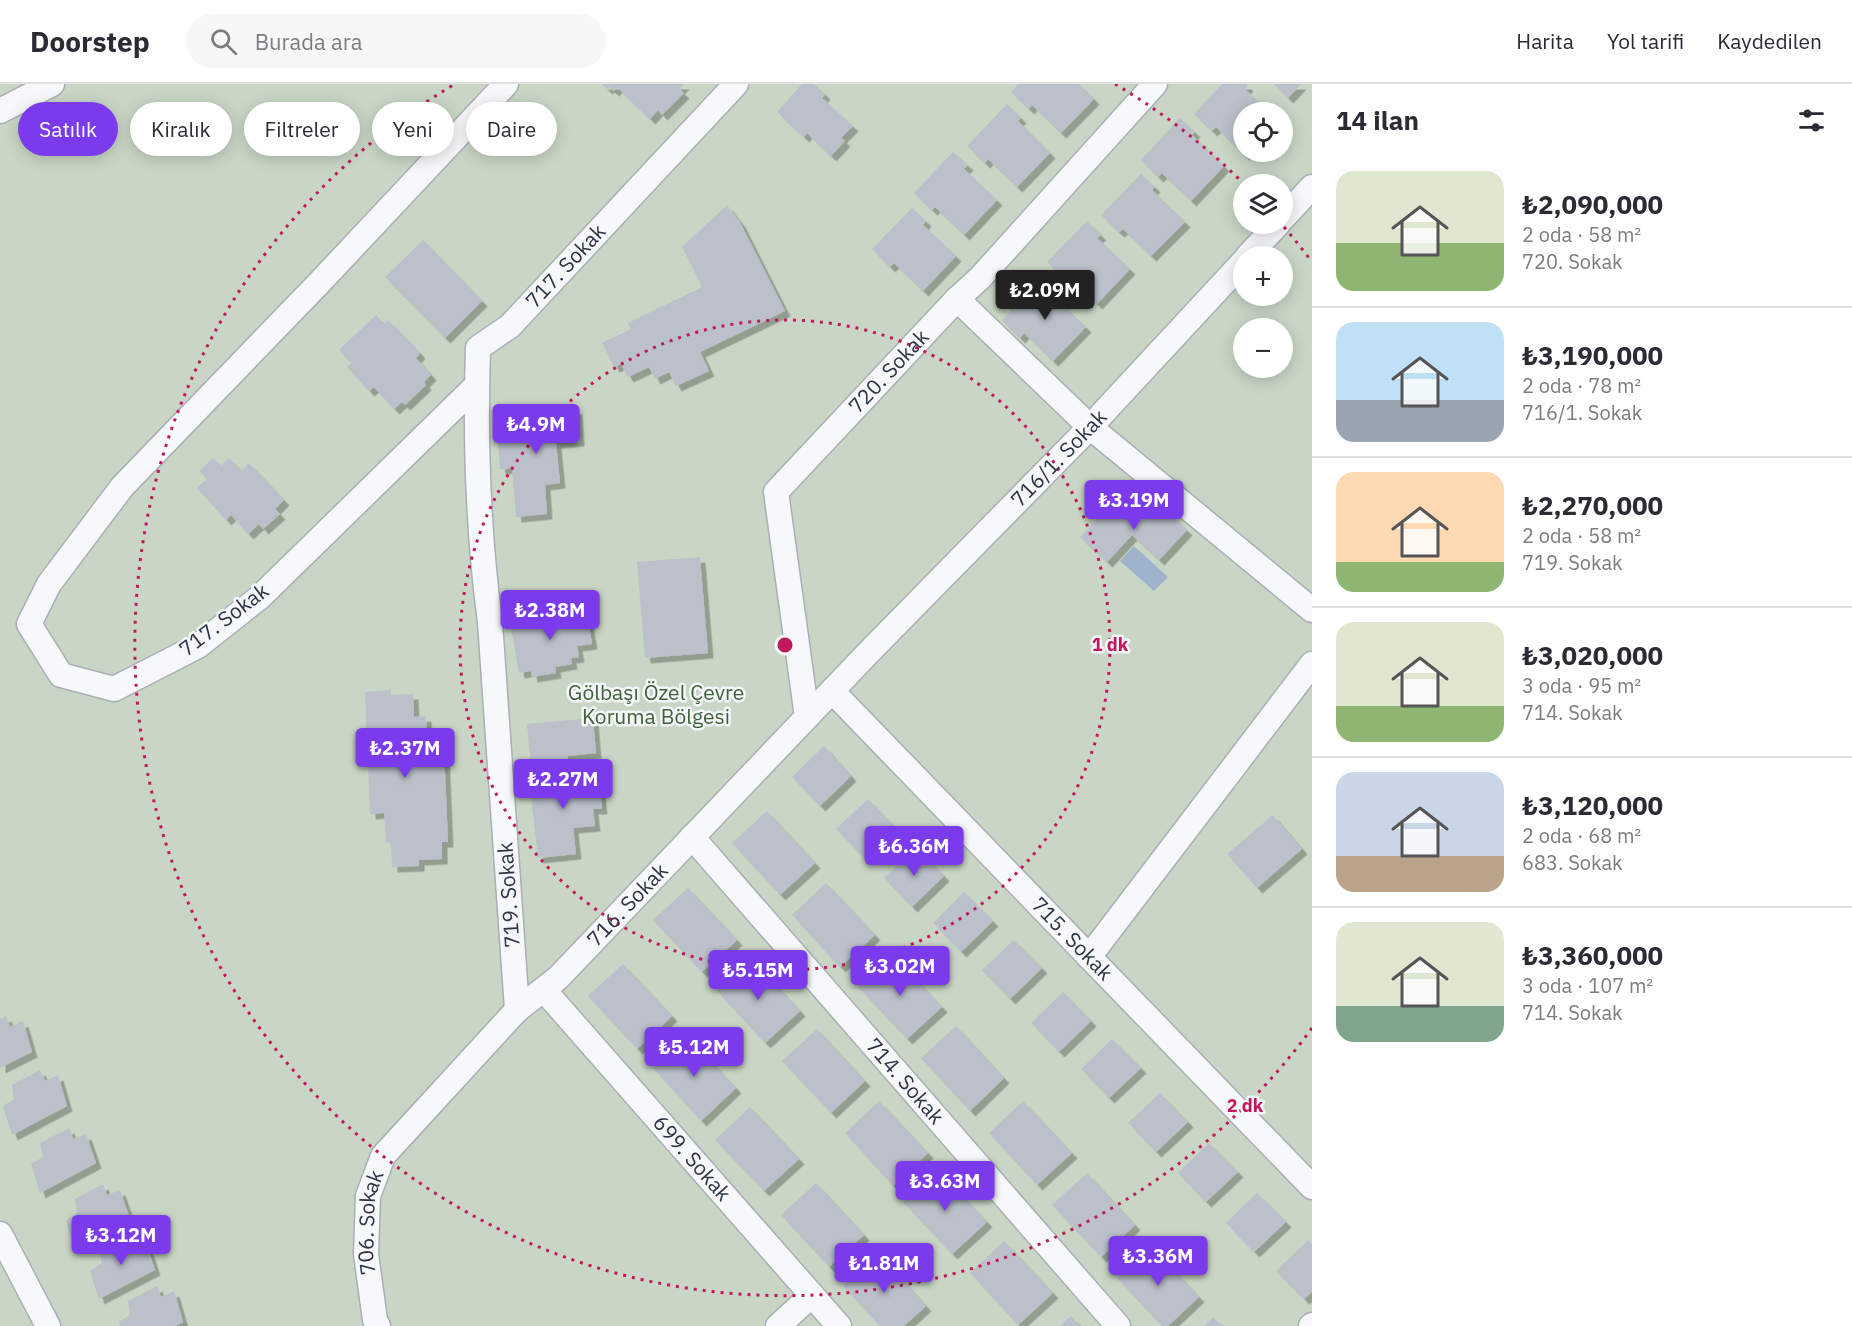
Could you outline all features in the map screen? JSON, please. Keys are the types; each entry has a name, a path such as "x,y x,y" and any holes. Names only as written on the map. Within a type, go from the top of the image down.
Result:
{"street":[{"path":"0,111 52,84"},
{"name":"717. Sokak","path":"506,84 320,282 122,487 49,584 29,624 61,675 114,689 198,646 260,597 477,385 478,348 510,326 736,84"},
{"name":"720. Sokak","path":"807,717 776,492 957,299 980,278 1155,84"},
{"path":"1293,207 1312,187"},
{"path":"1257,246 1269,234"},
{"name":"716/1. Sokak","path":"869,652 1090,427 1233,273"},
{"path":"957,299 1090,427 1312,610"},
{"name":"719. Sokak","path":"477,385 484,579 490,622 517,1010"},
{"name":"716. Sokak","path":"383,1156 517,1010 558,978 869,652"},
{"path":"1089,957 1312,664"},
{"name":"715. Sokak","path":"832,691 1312,1187"},
{"name":"714. Sokak","path":"692,837 1118,1326"},
{"name":"699. Sokak","path":"543,990 839,1326"},
{"name":"706. Sokak","path":"378,1326 370,1287 366,1242 368,1196 383,1156"},
{"path":"0,1234 48,1326"},
{"path":"778,1326 812,1295"}],"green space":[{"name":"Gölbaşı Özel Çevre Koruma Bölgesi","path":"0,84 1312,84 1312,1326 0,1326"}],"water":[{"path":"1134,546 1168,577 1154,591 1120,561"}],"building":[{"path":"602,84 684,84 679,89 684,93 662,115 658,110 650,119 617,87 614,91"},
{"path":"802,84 814,84 825,94 822,98 853,126 841,138 845,141 831,156 807,133 804,137 777,112"},
{"path":"1018,84 1079,84 1094,99 1061,133 1032,105 1029,109 1011,92"},
{"path":"1222,84 1246,84 1248,86 1245,89 1259,102 1233,102 1233,144 1216,127 1212,131 1194,114"},
{"path":"1274,84 1301,84 1288,98"},
{"path":"1007,104 1021,118 1018,121 1050,153 1017,187 988,159 985,163 967,146"},
{"path":"1180,118 1195,132 1192,135 1224,166 1191,201 1162,173 1158,177 1141,160"},
{"path":"953,152 968,165 964,169 997,200 964,235 935,207 932,210 914,193"},
{"path":"1141,174 1155,187 1152,190 1185,222 1151,256 1123,229 1119,232 1101,215"},
{"path":"727,205 740,222 785,311 700,352 709,371 676,386 669,372 655,379 649,367 628,377 621,364 614,367 602,343 631,329 628,323 702,287 682,247"},
{"path":"912,208 926,221 923,225 956,256 923,291 894,263 890,267 872,249"},
{"path":"1087,221 1101,235 1097,238 1130,269 1097,304 1068,276 1065,280 1047,262"},
{"path":"423,240 482,301 445,338 385,277"},
{"path":"1042,279 1056,292 1053,296 1086,327 1053,361 1024,333 1020,338 1002,320"},
{"path":"376,315 384,324 388,320 420,353 416,358 431,375 424,382 426,385 405,405 402,402 394,409 374,387 369,391 347,367 352,363 339,350"},
{"path":"577,409 579,441 556,443 560,483 545,485 547,514 516,517 512,468 500,469 498,443 509,442 507,416"},
{"path":"213,458 221,466 229,458 241,471 249,463 284,500 275,509 280,514 263,529 259,524 248,534 231,515 226,520 197,488 207,479 199,471"},
{"path":"1116,500 1136,519 1155,500 1187,530 1159,560 1132,535 1107,562 1080,537"},
{"path":"700,557 708,653 645,658 637,562"},
{"path":"586,609 592,644 577,646 579,657 571,658 572,664 555,667 556,673 532,677 531,671 519,673 510,622"},
{"path":"391,690 391,695 413,694 414,717 426,716 428,750 444,750 448,842 442,842 442,859 419,860 419,866 392,867 391,842 386,843 384,813 370,814 365,692"},
{"path":"593,718 596,753 568,756 568,763 531,766 527,724"},
{"path":"824,746 851,776 820,806 792,777"},
{"path":"598,771 602,809 593,809 595,826 573,828 576,854 538,858 529,779"},
{"path":"868,799 896,828 864,858 836,829"},
{"path":"767,811 815,863 780,895 732,843"},
{"path":"1273,815 1302,849 1257,888 1227,854"},
{"path":"916,847 944,876 912,907 884,878"},
{"path":"826,883 875,935 840,967 792,915"},
{"path":"688,888 737,940 702,972 653,920"},
{"path":"964,892 993,921 961,952 933,923"},
{"path":"1014,940 1042,968 1010,999 982,970"},
{"path":"893,955 942,1007 907,1039 858,987"},
{"path":"752,959 800,1011 765,1043 717,991"},
{"path":"623,964 672,1016 637,1049 588,996"},
{"path":"1063,992 1091,1021 1059,1052 1031,1023"},
{"path":"6,1016 10,1027 23,1021 32,1052 0,1068 0,1019"},
{"path":"956,1026 1004,1078 970,1111 921,1058"},
{"path":"817,1029 865,1081 831,1113 782,1061"},
{"path":"687,1036 736,1088 701,1121 653,1068"},
{"path":"1112,1039 1141,1068 1109,1098 1081,1069"},
{"path":"40,1070 45,1081 58,1075 67,1106 12,1135 3,1106 14,1099 12,1085"},
{"path":"1160,1093 1188,1122 1156,1152 1128,1123"},
{"path":"879,1101 928,1153 893,1186 845,1133"},
{"path":"1023,1101 1072,1153 1037,1185 989,1133"},
{"path":"750,1107 799,1159 764,1191 715,1140"},
{"path":"69,1128 73,1139 86,1134 96,1163 40,1193 31,1164 43,1157 40,1143"},
{"path":"1209,1143 1238,1172 1206,1202 1178,1173"},
{"path":"938,1170 987,1222 952,1254 903,1202"},
{"path":"1087,1173 1135,1225 1101,1257 1052,1205"},
{"path":"816,1183 864,1235 829,1267 781,1215"},
{"path":"103,1184 107,1195 120,1190 130,1219 74,1249 66,1220 77,1213 75,1199"},
{"path":"1257,1193 1286,1222 1254,1252 1226,1223"},
{"path":"128,1234 132,1246 145,1240 155,1270 99,1299 90,1271 102,1263 99,1249"},
{"path":"1308,1240 1312,1244 1312,1292 1304,1299 1276,1271"},
{"path":"1004,1241 1053,1293 1018,1325 970,1273"},
{"path":"1151,1245 1199,1297 1168,1326 1162,1326 1116,1277"},
{"path":"878,1253 926,1306 904,1326 880,1326 843,1286"},
{"path":"157,1286 161,1297 174,1291 183,1322 175,1326 120,1326 119,1322 130,1315 128,1301"},
{"path":"1071,1316 1080,1326 1060,1326"},
{"path":"1213,1317 1222,1326 1204,1326"}]}
